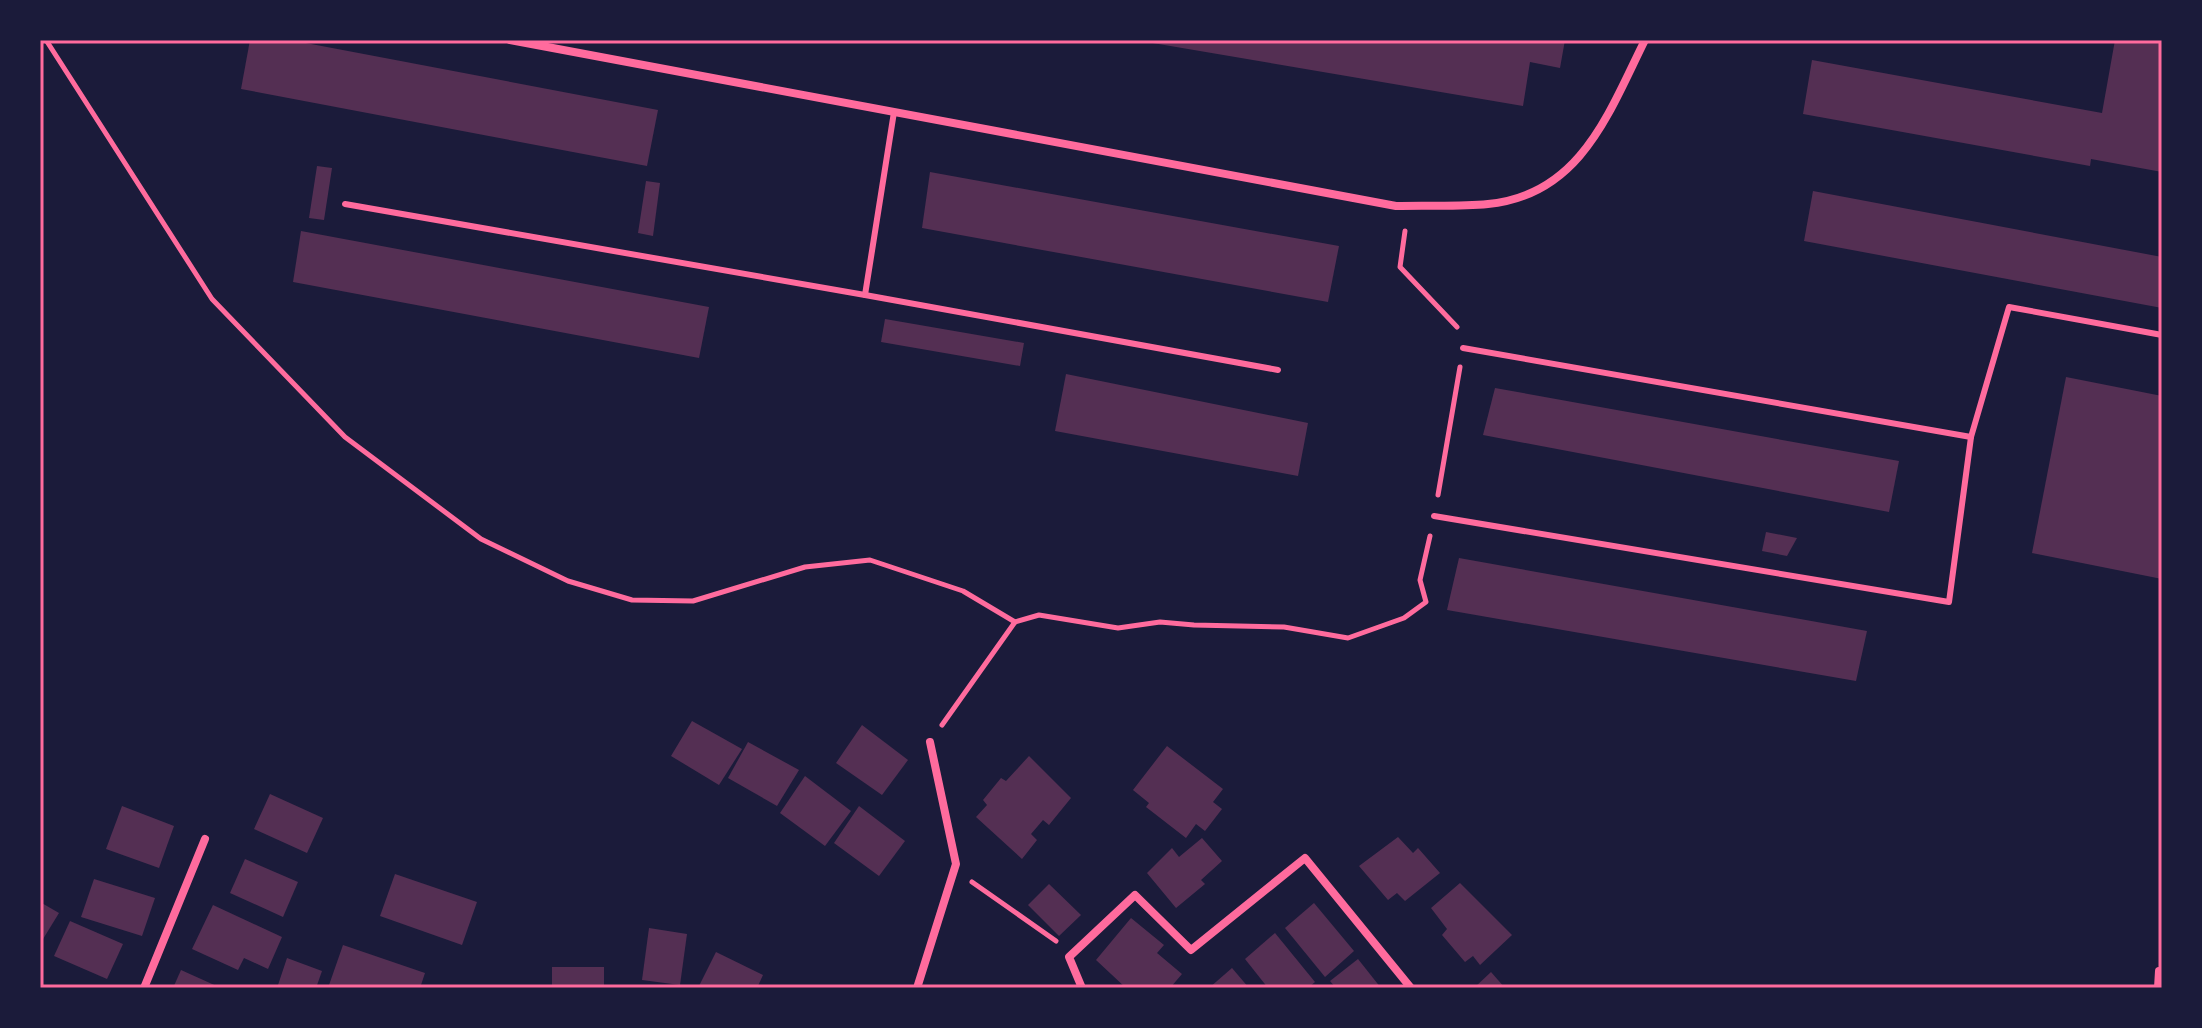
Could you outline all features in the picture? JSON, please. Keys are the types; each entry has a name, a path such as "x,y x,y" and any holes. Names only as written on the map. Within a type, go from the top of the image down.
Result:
{"street":[{"path":"510,40 1396,206 1490,204 1543,187 1576,163 1589,146 1645,40"},
{"path":"917,988 956,864 930,742"},
{"path":"144,988 205,839"},
{"path":"1082,988 1069,957 1135,895 1191,950 1305,858 1411,988"},
{"path":"2158,988 2159,971"}],"lane":[{"path":"865,295 894,112"},
{"path":"345,204 1278,370"},
{"path":"1434,516 1949,602 1971,437 2009,307 2162,335"},
{"path":"1463,348 1971,437"}],"path":[{"path":"46,40 212,299 345,437 481,539 568,581 632,600 693,601 805,567 870,560 963,591 1015,622"},
{"path":"960,699 1015,622 1039,615 1118,628 1160,622 1284,627 1348,638 1404,618 1426,602 1420,580 1463,348 1462,332 1400,267 1405,231"},
{"path":"956,864 965,878 1059,944 1069,957"}],"building":[{"path":"250,40 290,40 658,110 647,166 241,89"},
{"path":"1135,40 1565,40 1560,68 1530,62 1523,106"},
{"path":"2115,40 2162,40 2162,172 2091,159 2090,166 1803,114 1812,60 2102,113"},
{"path":"317,166 332,168 324,220 309,218"},
{"path":"930,172 1339,246 1328,302 922,228"},
{"path":"646,181 660,183 653,236 638,233"},
{"path":"1813,191 2162,257 2162,308 1804,241"},
{"path":"301,231 709,307 699,358 293,282"},
{"path":"885,319 1024,343 1020,366 881,342"},
{"path":"1066,374 1308,423 1298,476 1055,431"},
{"path":"2066,377 2162,396 2162,579 2032,553"},
{"path":"1495,388 1899,461 1889,512 1483,435"},
{"path":"1766,532 1797,538 1787,556 1762,551"},
{"path":"1459,558 1867,631 1856,681 1447,610"},
{"path":"692,721 742,749 719,785 671,756"},
{"path":"862,725 908,760 882,795 836,763"},
{"path":"748,742 799,770 777,806 728,778"},
{"path":"1167,746 1223,789 1213,802 1222,809 1205,831 1196,824 1186,838 1146,807 1149,803 1133,790"},
{"path":"1029,756 1071,798 1049,825 1043,820 1031,834 1037,840 1022,859 976,817 987,805 983,800 1001,778 1006,781"},
{"path":"805,776 851,811 825,846 780,813"},
{"path":"270,794 323,818 307,853 254,829"},
{"path":"122,806 174,826 159,868 106,849"},
{"path":"859,806 905,841 879,876 834,843"},
{"path":"1398,837 1413,853 1418,848 1440,873 1405,901 1397,893 1388,900 1359,866"},
{"path":"1202,838 1222,861 1201,880 1205,884 1176,908 1147,873 1172,848 1179,857"},
{"path":"245,859 298,882 283,917 230,893"},
{"path":"395,874 477,902 462,945 380,916"},
{"path":"94,879 155,898 142,936 81,917"},
{"path":"1460,883 1512,935 1480,965 1473,956 1465,962 1442,935 1447,929 1431,908"},
{"path":"1049,884 1081,915 1059,936 1028,905"},
{"path":"40,902 59,913 40,944"},
{"path":"1314,903 1354,951 1325,977 1285,928"},
{"path":"213,905 282,937 268,969 244,958 238,970 192,949"},
{"path":"1131,918 1164,945 1157,953 1182,974 1170,988 1126,988 1096,960"},
{"path":"70,921 123,944 107,979 54,956"},
{"path":"649,928 687,934 680,985 642,980"},
{"path":"1275,933 1315,982 1308,988 1268,988 1245,959"},
{"path":"343,945 425,973 420,988 328,988"},
{"path":"716,952 763,975 757,988 699,986"},
{"path":"287,958 322,971 316,988 277,988"},
{"path":"1358,959 1381,988 1336,988 1330,981"},
{"path":"552,967 604,967 604,988 552,988"},
{"path":"1232,968 1249,988 1209,988"},
{"path":"181,970 221,988 173,988"},
{"path":"1491,972 1505,988 1474,988"}]}
